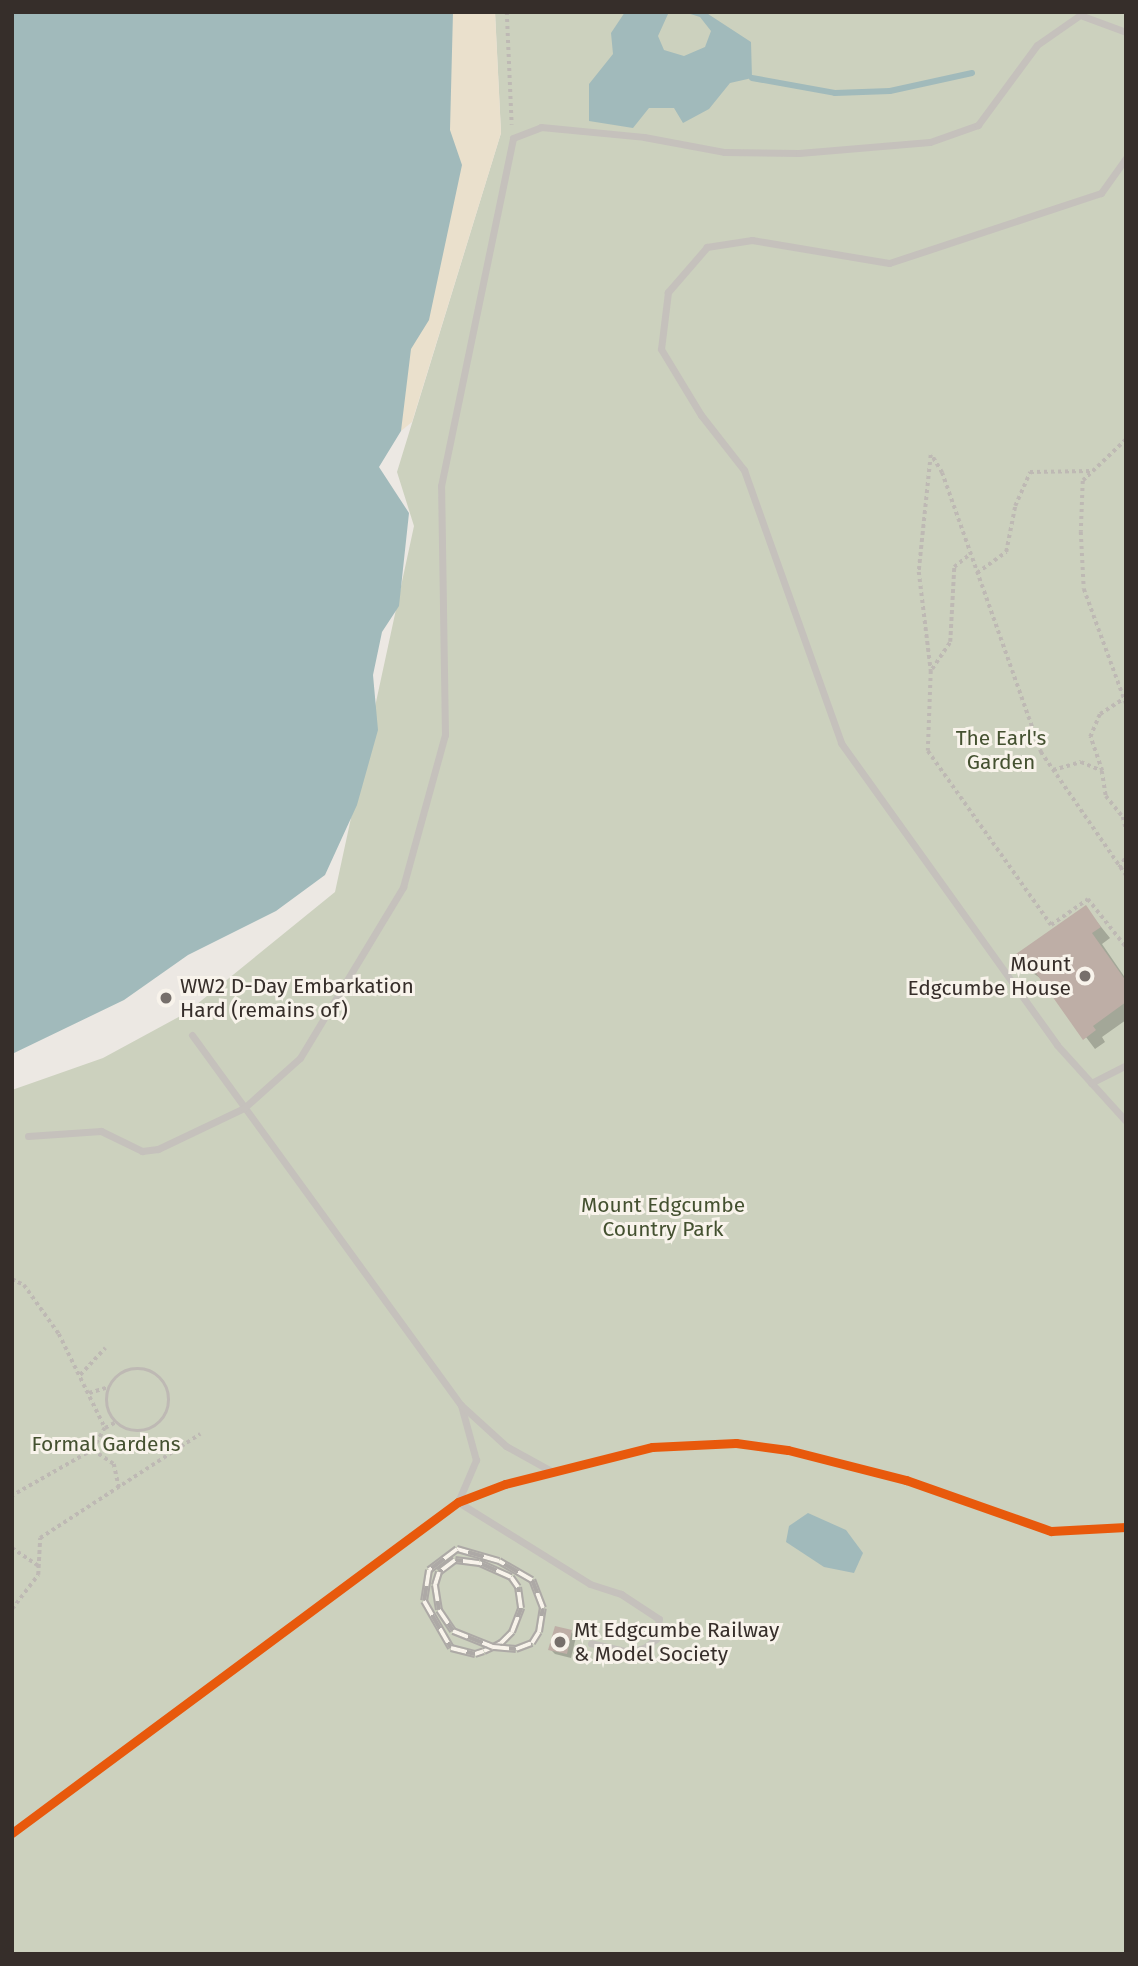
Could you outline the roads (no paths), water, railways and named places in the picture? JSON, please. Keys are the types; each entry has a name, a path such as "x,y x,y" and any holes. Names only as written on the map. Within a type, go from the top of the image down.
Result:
{"lane":[{"path":"28,1136 101,1131 142,1150 158,1149 244,1108 300,1058 402,887 445,735 441,485 513,138 541,127 644,137 724,152 774,153 930,142 978,125 1037,45 1080,15 1126,32"},
{"path":"1126,158 1101,193 889,263 752,240 707,247 668,292 661,349 701,415 744,470 774,544 841,743 991,957 1091,1083 1126,1121"},
{"path":"192,1035 461,1405 506,1446 554,1472"},
{"path":"1091,1083 1126,1065"},
{"path":"458,1502 476,1460 461,1405"},
{"path":"12,1833 458,1502 554,1472 652,1447 736,1443 788,1450 906,1480 1051,1531 1126,1527"},
{"path":"458,1502 590,1584 621,1594 659,1619 656,1639 644,1648 628,1652 591,1643"}],"water":[{"path":"12,12 453,12 450,130 462,165 429,320 411,349 401,431 379,467 409,513 399,606 382,632 373,675 378,730 357,805 325,875 276,911 188,955 124,1000 12,1054"},
{"path":"625,12 683,12 668,14 658,36 664,50 684,56 705,47 711,31 700,17 684,12 705,12 751,42 752,78 730,83 709,109 683,123 674,108 649,108 633,128 589,121 589,84 613,54 611,33"},
{"path":"808,1513 846,1530 863,1553 854,1573 824,1567 786,1542 789,1526"}],"waterway":[{"path":"752,78 835,93 890,91 972,73"}],"railway":[{"path":"499,1561 457,1549 429,1570 424,1601 451,1648 475,1654 484,1651 493,1647 501,1643 512,1632 521,1608 518,1587 511,1577 479,1563 455,1560 439,1572 435,1585 439,1610 453,1631 493,1647 516,1649 532,1643 539,1632 543,1608 532,1580 499,1561"}],"place":[{"name":"Mount Edgcumbe House","path":"1085,976"},
{"name":"WW2 D-Day Embarkation Hard (remains of)","path":"166,998"},
{"name":"Mt Edgcumbe Railway & Model Society","path":"560,1642"}],"park label":[{"name":"The Earl's Garden","path":"1001,750"},
{"name":"Mount Edgcumbe Country Park","path":"663,1217"},
{"name":"Formal Gardens","path":"106,1444"}]}
